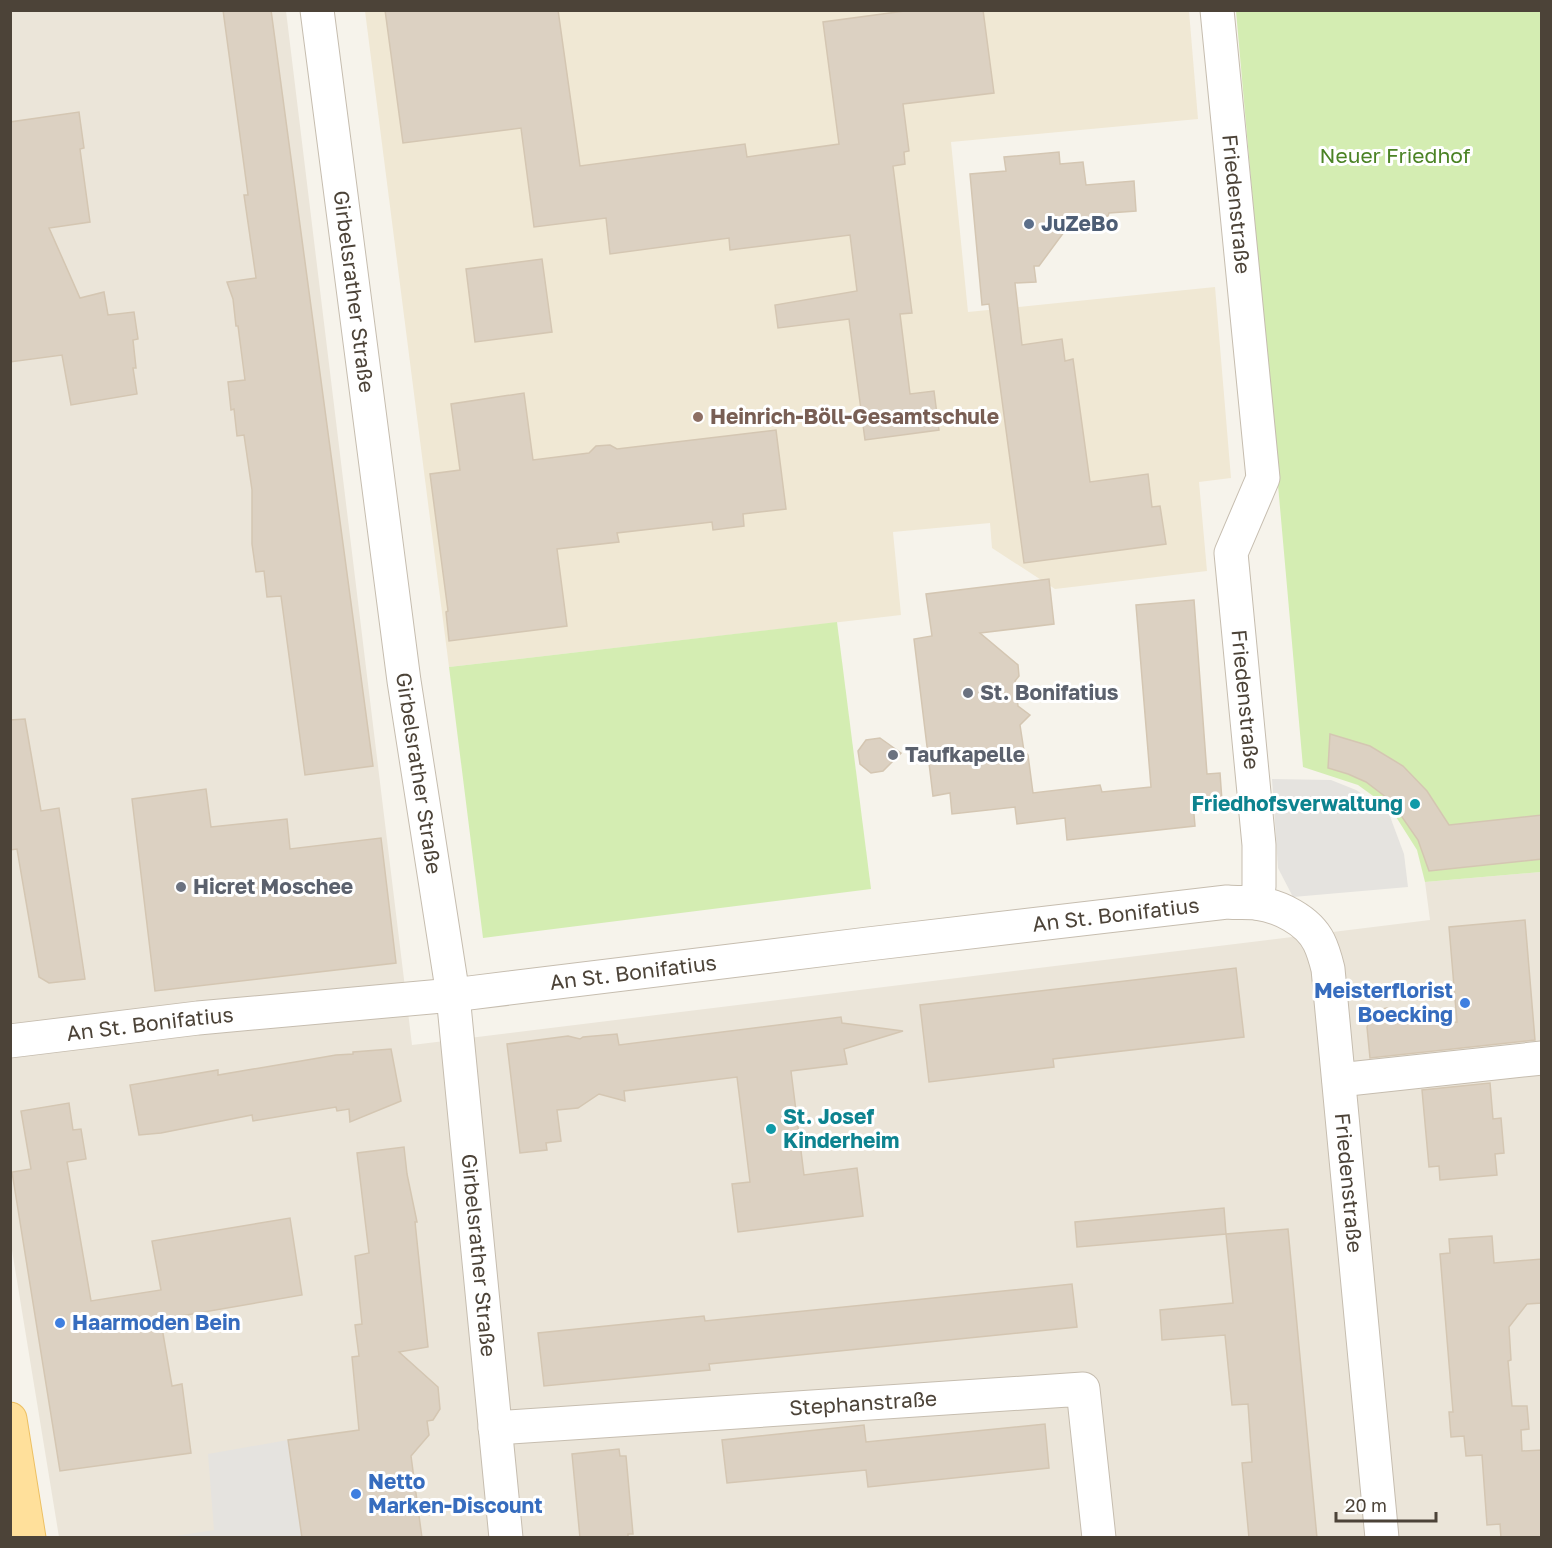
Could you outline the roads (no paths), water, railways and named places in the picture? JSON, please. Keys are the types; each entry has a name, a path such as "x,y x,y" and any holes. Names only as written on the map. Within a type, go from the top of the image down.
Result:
{"main road":[{"path":"10,1419 29,1538"}],"street":[{"name":"Girbelsrather Straße","path":"317,10 404,681 453,995 506,1538"},
{"name":"Friedenstraße","path":"1217,10 1263,478 1231,553 1259,845 1257,903 1291,915 1306,924 1319,941 1328,969 1382,1538"},
{"name":"An St. Bonifatius","path":"10,1041 198,1018 453,995 1227,902 1257,903"},
{"path":"1339,1080 1542,1058"},
{"name":"Stephanstraße","path":"495,1428 1083,1389 1099,1538"}],"place":[{"name":"JuZeBo","path":"1029,224"},
{"name":"Heinrich-Böll-Gesamtschule","path":"698,417"},
{"name":"St. Bonifatius","path":"968,693"},
{"name":"Taufkapelle","path":"893,755"},
{"name":"Friedhofsverwaltung","path":"1415,804"},
{"name":"Hicret Moschee","path":"181,887"},
{"name":"Meisterflorist Boecking","path":"1465,1003"},
{"name":"St. Josef Kinderheim","path":"771,1129"},
{"name":"Haarmoden Bein","path":"60,1323"},
{"name":"Netto Marken-Discount","path":"356,1494"}],"park label":[{"name":"Neuer Friedhof","path":"1395,156"}]}
